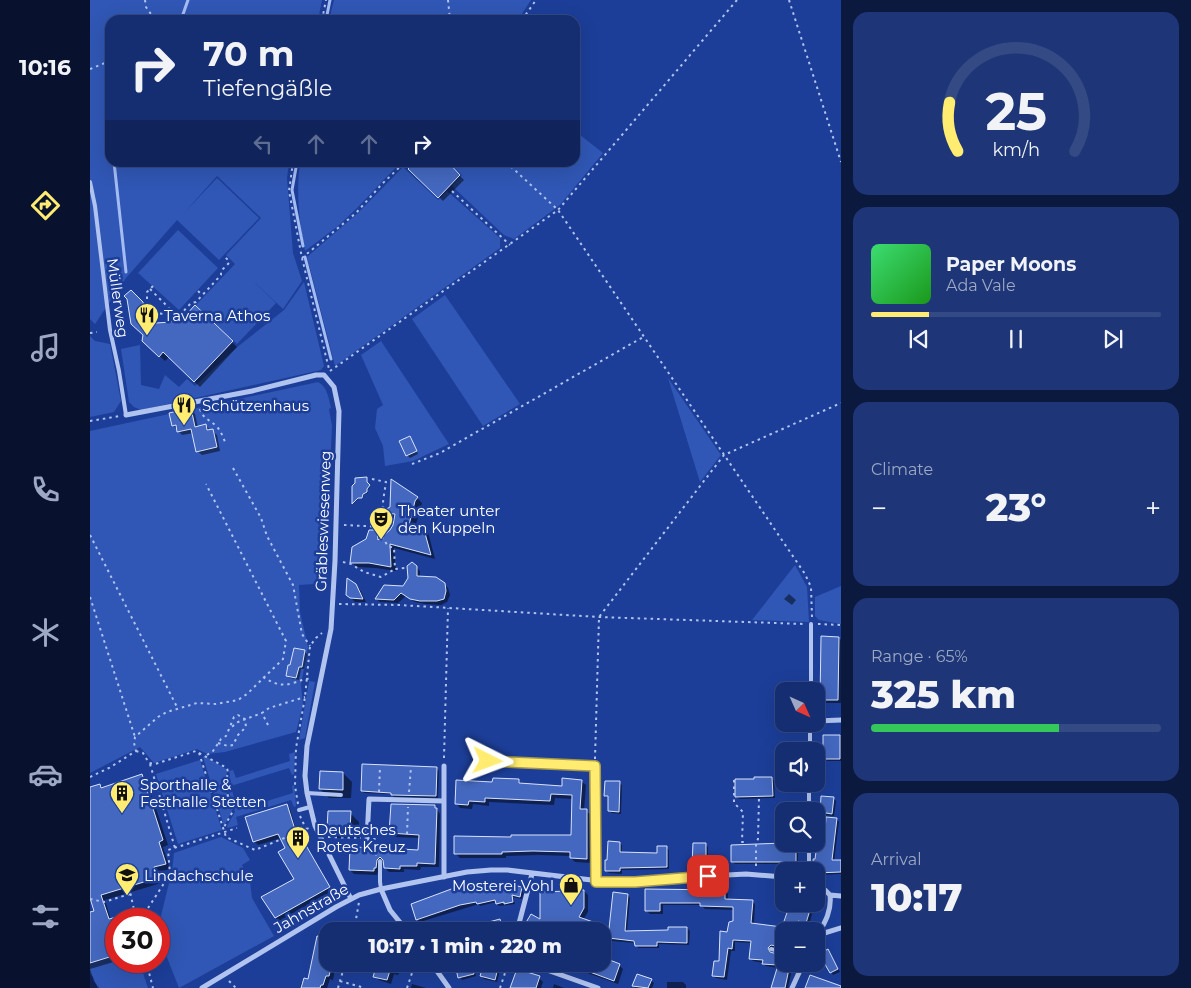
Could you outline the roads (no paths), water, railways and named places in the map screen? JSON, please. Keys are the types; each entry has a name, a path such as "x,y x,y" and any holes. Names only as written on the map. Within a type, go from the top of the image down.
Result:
{"street":[{"name":"Gräbleswiesenweg","path":"126,415 316,375 324,375 334,387 339,411 333,604 331,629 307,746 305,776 315,826 351,899"},
{"path":"825,721 841,720"},
{"path":"488,761 595,766 596,882"},
{"path":"444,766 444,877"},
{"path":"367,839 369,799 443,801"},
{"name":"Jahnstraße","path":"202,988 280,940 359,895 467,872 492,870 596,882 635,882 689,876 746,874 775,876"},
{"path":"519,922 532,874"},
{"path":"381,889 390,910 399,922"},
{"path":"824,922 830,911 831,903 830,896 825,890"},
{"path":"830,896 841,896"},
{"path":"825,934 841,928"},
{"path":"438,972 450,988"},
{"path":"553,972 598,988"},
{"path":"792,988 799,972"}],"lane":[{"name":"Müllerweg","path":"90,182 95,206 110,330 126,415"},
{"path":"811,682 812,624"},
{"path":"307,793 341,795"},
{"path":"299,810 310,807"},
{"path":"380,861 381,889"},
{"path":"771,949 775,950"}],"waterway":[{"path":"183,15 188,0"},
{"path":"327,15 330,0"},
{"path":"115,167 126,272"},
{"path":"296,167 292,190 303,246"},
{"path":"305,257 331,359"}],"place":[{"name":"Taverna Athos","path":"147,336"},
{"name":"Schützenhaus","path":"184,426"},
{"name":"Theater unter den Kuppeln","path":"381,540"},
{"name":"Sporthalle & Festhalle Stetten","path":"122,814"},
{"name":"Deutsches Rotes Kreuz","path":"298,859"},
{"name":"Lindachschule","path":"127,896"},
{"name":"Mosterei Vohl","path":"571,906"}]}
